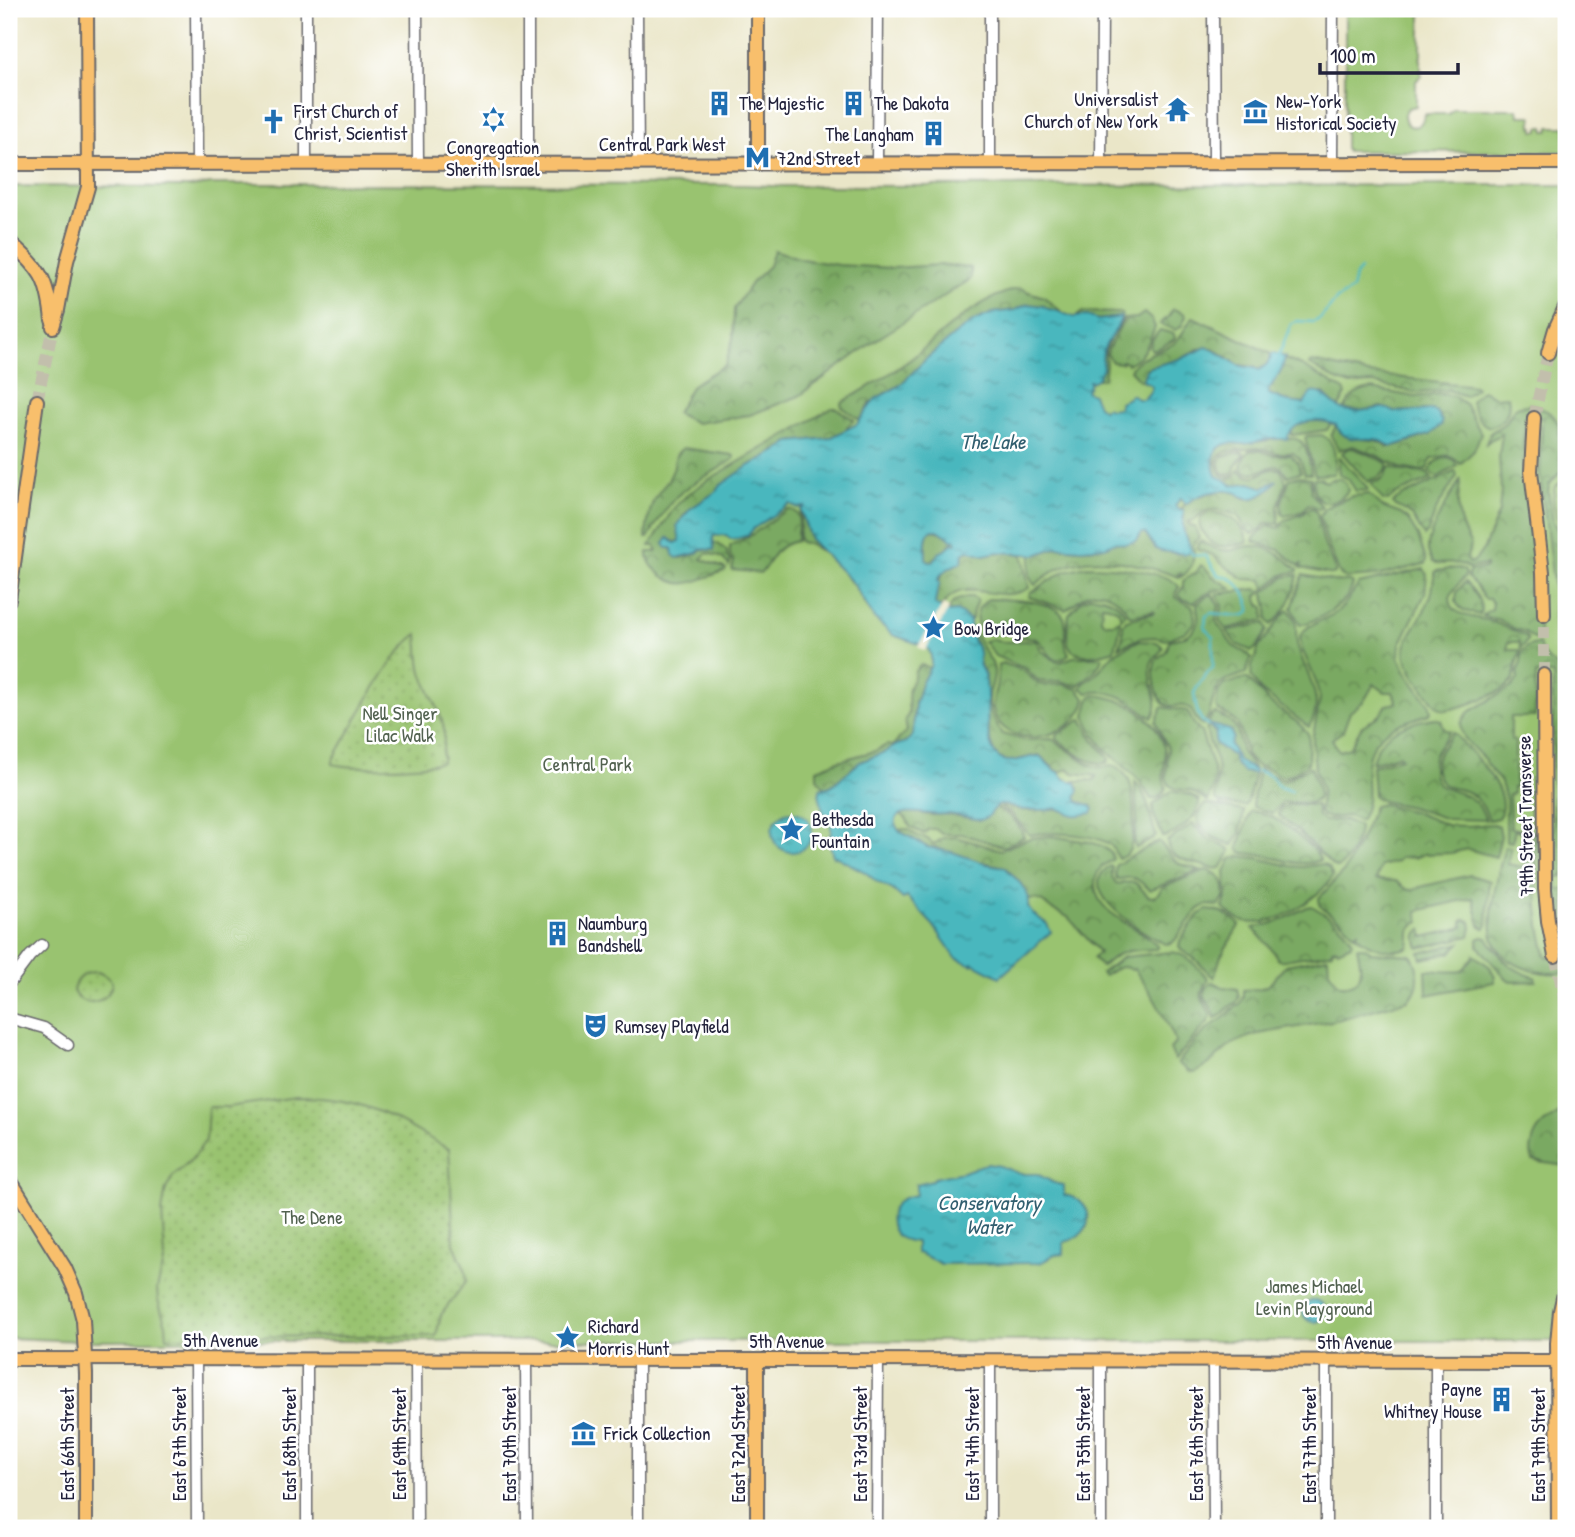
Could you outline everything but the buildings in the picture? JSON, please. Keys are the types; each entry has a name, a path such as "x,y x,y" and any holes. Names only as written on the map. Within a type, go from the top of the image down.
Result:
{"main road":[{"path":"9,240 35,265 43,278 50,299 53,327 72,240 88,191 87,9"},
{"path":"758,9 758,164"},
{"name":"Central Park West","path":"9,164 1566,163"},
{"path":"1548,353 1566,305"},
{"path":"9,600 37,401"},
{"path":"1534,418 1531,471 1543,572 1544,615"},
{"name":"79th Street Transverse","path":"1544,675 1545,889 1546,911 1555,956"},
{"name":"East 66th Street","path":"9,1178 53,1247 70,1279 80,1307 86,1359 86,1528"},
{"path":"1561,1361 1559,1323 1566,1284"},
{"name":"5th Avenue","path":"9,1359 1561,1361"},
{"name":"East 72nd Street","path":"757,1360 757,1528"},
{"name":"East 79th Street","path":"1558,1528 1561,1361"}],"street":[{"path":"196,9 197,164"},
{"path":"306,9 306,164"},
{"path":"417,9 418,164"},
{"path":"528,9 528,163"},
{"path":"637,9 638,164"},
{"path":"877,164 878,9"},
{"path":"990,9 990,164"},
{"path":"1101,164 1102,9"},
{"path":"1213,9 1214,164"},
{"path":"1332,163 1333,9"},
{"path":"9,985 30,956 42,945"},
{"path":"9,1018 44,1028 68,1045"},
{"name":"East 67th Street","path":"197,1359 197,1528"},
{"name":"East 68th Street","path":"307,1359 307,1528"},
{"name":"East 69th Street","path":"416,1359 416,1528"},
{"name":"East 70th Street","path":"526,1360 527,1528"},
{"path":"638,1360 638,1528"},
{"name":"East 73rd Street","path":"877,1528 878,1360"},
{"name":"East 74th Street","path":"990,1361 990,1528"},
{"name":"East 75th Street","path":"1101,1361 1101,1528"},
{"name":"East 76th Street","path":"1213,1361 1213,1528"},
{"name":"East 77th Street","path":"1326,1361 1326,1528"},
{"path":"1436,1361 1436,1528"}],"green space":[{"path":"1345,9 1407,9 1410,12 1421,12 1421,76 1416,81 1416,106 1408,108 1404,114 1410,126 1420,124 1424,114 1449,114 1454,109 1518,109 1519,116 1532,116 1534,131 1539,131 1539,127 1549,131 1550,127 1566,127 1566,152 1347,151"},
{"name":"Central Park","path":"211,184 1566,185 1566,1341 81,1341 9,1338 9,186 190,187"},
{"path":"774,250 802,259 838,265 892,268 940,265 971,268 971,279 873,342 799,396 750,415 696,423 676,413 692,385 725,365 733,339 734,309 752,282 769,266"},
{"path":"1020,288 1044,297 1063,313 1028,304 974,321 926,359 902,384 870,404 860,420 842,407 843,402 899,368 977,306"},
{"path":"1173,309 1186,316 1181,327 1175,330 1160,324"},
{"path":"1083,312 1119,313 1122,314 1121,322 1118,325 1121,317 1098,320 1077,316"},
{"path":"1144,313 1155,327 1145,349 1138,358 1127,364 1122,361 1112,362 1107,354 1108,349 1124,319 1137,318"},
{"path":"1193,317 1270,353 1271,358 1259,370 1239,365 1213,348 1198,349 1183,358 1148,368 1144,382 1139,380 1130,370 1138,360 1173,344"},
{"path":"1160,330 1174,334 1175,339 1152,350 1152,340"},
{"path":"1110,339 1105,350 1104,379 1097,379 1103,364 1103,351"},
{"path":"1285,359 1344,390 1346,394 1339,407 1323,393 1308,399 1304,404 1289,402 1269,394 1268,391"},
{"path":"1312,362 1369,374 1476,388 1465,396 1448,390 1418,393 1371,383 1350,385 1309,364"},
{"path":"1372,389 1415,397 1443,394 1453,396 1465,404 1481,433 1474,451 1460,464 1453,457 1444,456 1432,459 1426,470 1417,471 1400,468 1353,446 1339,450 1331,436 1336,425 1347,436 1375,440 1388,447 1431,434 1440,416 1432,410 1394,412 1381,407 1365,411 1344,410 1355,395"},
{"path":"1483,390 1494,397 1508,396 1506,415 1490,427 1475,414 1471,402"},
{"path":"1528,405 1552,414 1557,421 1562,470 1549,485 1548,492 1553,522 1566,543 1566,629 1555,632 1554,590 1540,475 1542,418 1527,415 1523,469 1535,565 1539,639 1534,639 1499,620 1483,616 1492,609 1493,603 1484,599 1468,578 1469,571 1486,568 1486,565 1468,568 1460,564 1437,563 1433,562 1428,551 1435,524 1461,478 1458,512 1462,528 1471,545 1467,557 1469,563 1475,561 1484,548 1499,512 1499,456 1502,434 1485,446 1490,433 1505,423 1514,409"},
{"path":"832,408 854,420 848,429 830,438 790,442 754,463 690,509 682,518 680,541 675,543 668,538 664,544 681,558 701,549 714,550 712,543 717,543 727,551 731,561 729,566 722,558 707,553 701,559 726,569 725,571 691,583 683,583 666,578 653,567 648,552 656,552 657,549 650,546 674,508 687,495"},
{"path":"1323,420 1331,423 1327,430 1292,435 1291,429 1302,422"},
{"path":"1322,435 1333,447 1334,474 1315,475 1305,438"},
{"path":"1296,439 1303,444 1311,474 1305,474 1300,459 1293,453 1276,453 1264,449 1225,452 1219,456 1216,463 1220,473 1229,478 1236,475 1239,469 1250,477 1269,470 1281,470 1286,482 1278,507 1279,524 1266,523 1252,534 1238,516 1220,510 1209,510 1188,522 1195,527 1199,538 1194,542 1191,566 1181,577 1181,573 1178,573 1179,577 1135,564 1102,560 1072,564 1058,569 1035,585 1032,582 1029,571 1032,555 1057,547 1100,548 1115,542 1135,541 1145,533 1156,549 1178,554 1188,540 1184,533 1181,509 1190,501 1222,491 1254,498 1267,491 1277,480 1263,488 1252,484 1232,485 1216,476 1213,466 1215,453 1222,444"},
{"path":"683,448 732,455 734,459 677,496 646,538 653,503 670,476 677,454"},
{"path":"1352,448 1387,463 1388,466 1380,476 1368,482 1342,453"},
{"path":"1259,450 1273,455 1291,455 1301,472 1287,476 1283,469 1274,466 1258,472 1245,472 1241,466 1244,457 1249,451"},
{"path":"1242,452 1244,454 1234,473 1229,475 1222,472 1219,465 1222,456"},
{"path":"1339,457 1368,490 1356,491 1348,479 1339,474"},
{"path":"1448,457 1454,460 1457,466 1438,477 1429,471 1437,462"},
{"path":"1390,467 1427,473 1432,479 1396,494 1388,501 1383,500 1371,484 1383,478"},
{"path":"1454,472 1457,476 1437,508 1424,536 1410,514 1392,504"},
{"path":"1300,476 1311,478 1311,492 1322,507 1319,509 1309,504 1303,512 1284,516 1281,507 1289,479"},
{"path":"1314,478 1326,482 1340,479 1345,482 1348,490 1337,500 1323,502 1314,492"},
{"path":"1566,480 1566,535 1557,518 1553,499 1555,486"},
{"path":"1369,494 1384,508 1401,514 1408,520 1418,536 1425,564 1377,576 1345,578 1340,575 1320,516 1327,507 1352,496"},
{"path":"1309,508 1317,513 1323,541 1335,570 1333,575 1301,568 1302,564 1299,566 1279,550 1253,541 1269,525 1279,528 1285,520 1303,514"},
{"path":"787,509 797,513 797,541 779,549 761,573 732,570 734,561 730,555 730,546 753,534"},
{"path":"801,512 810,539 828,558 818,549 800,542"},
{"path":"1208,513 1222,514 1234,520 1243,529 1248,542 1228,546 1213,544 1200,526 1201,517"},
{"path":"933,530 949,536 953,543 933,562 929,562 926,559 926,541 927,535"},
{"path":"1201,541 1225,550 1261,547 1273,551 1298,570 1281,576 1265,588 1262,580 1244,579 1213,555 1198,550"},
{"path":"970,550 984,555 998,552 1022,554 1029,588 1009,594 961,591 954,594 941,608 935,604 941,576 962,562 963,553"},
{"path":"1201,565 1232,589 1212,592 1194,603 1183,599 1178,595 1183,581"},
{"path":"1086,566 1136,570 1173,581 1179,587 1175,597 1193,607 1194,624 1185,632 1166,640 1141,638 1119,647 1126,620 1154,611 1131,616 1118,600 1100,592 1088,594 1065,610 1029,597 1030,593 1065,571"},
{"path":"1458,568 1464,570 1466,575 1451,595 1452,606 1465,616 1504,626 1526,636 1528,640 1523,646 1520,646 1520,642 1508,642 1508,650 1522,648 1514,679 1510,684 1482,699 1444,710 1437,706 1412,672 1405,650 1430,598 1436,571"},
{"path":"1424,569 1427,574 1425,594 1400,644 1399,657 1407,674 1430,706 1431,712 1393,727 1376,741 1367,763 1367,800 1360,821 1348,816 1330,818 1319,811 1322,790 1315,769 1313,735 1320,699 1300,636 1307,628 1338,611 1359,584","holes":["1374,684 1385,692 1393,692 1397,703 1387,705 1380,715 1361,727 1350,748 1339,751 1332,739 1343,731 1350,712 1364,701"]},
{"path":"1298,575 1289,603 1271,625 1267,619 1268,607 1263,590 1268,590 1284,577"},
{"path":"1303,575 1353,584 1339,605 1300,625 1292,608"},
{"path":"1465,582 1479,601 1480,615 1463,610 1456,602 1457,592"},
{"path":"1255,589 1261,593 1257,598 1264,607 1264,620 1226,629 1220,620 1222,606 1217,594"},
{"path":"1212,594 1219,606 1216,621 1233,646 1251,658 1246,673 1219,685 1203,725 1187,707 1170,706 1163,702 1156,686 1154,668 1170,640 1183,637 1194,630 1198,621 1197,604"},
{"path":"1090,596 1111,600 1120,606 1125,615 1121,618 1118,610 1102,605 1101,619 1105,623 1120,620 1120,628 1114,650 1102,654 1081,654 1071,649 1068,643 1069,614"},
{"path":"973,597 977,601 972,619 957,611 947,612 954,601"},
{"path":"988,599 1031,602 1054,608 1065,621 1065,645 1069,654 1057,660 1034,638 982,631 977,622 977,612"},
{"path":"1289,610 1295,620 1298,647 1315,697 1314,717 1309,727 1261,691 1251,676 1259,647"},
{"path":"1265,623 1267,630 1252,651 1236,644 1227,631"},
{"path":"970,627 975,629 993,666 989,703 1002,734 1024,740 1052,739 1089,764 1098,767 1116,766 1126,775 1132,794 1134,816 1131,847 1126,855 1118,858 1111,845 1093,838 1058,833 1029,835 1012,814 1004,811 1000,805 1022,810 1059,809 1072,815 1092,806 1077,801 1079,789 1072,781 1094,780 1096,776 1073,773 1069,769 1059,772 1039,755 1005,761 995,754 987,722 986,680"},
{"name":"Nell Singer Lilac Walk","path":"418,634 422,672 444,729 441,762 387,767 333,764 379,682 400,651"},
{"path":"991,639 1002,642 1036,641 1042,651 1057,662 1073,657 1103,658 1094,672 1077,686 1060,681 1039,681 1024,668 995,656 984,641"},
{"path":"1138,641 1157,642 1163,647 1151,664 1151,679 1156,699 1152,718 1123,698 1106,692 1087,693 1081,688 1114,653"},
{"path":"1539,644 1546,658 1566,675 1566,875 1556,878 1558,890 1566,889 1566,973 1546,973 1526,968 1508,959 1495,943 1492,933 1492,909 1505,846 1511,847 1508,864 1525,868 1533,835 1515,830 1512,842 1506,841 1506,800 1501,783 1465,738 1461,726 1469,712 1512,687 1518,679 1521,655 1532,645","holes":["1536,674 1553,674 1553,890 1564,953 1547,957 1538,911 1537,832 1511,828 1509,795 1513,794 1515,787 1515,741 1511,740 1511,717 1535,717"]},
{"path":"1002,663 1022,670 1039,684 1063,684 1078,689 1086,700 1080,713 1056,732 1025,737 1011,732 1000,723 993,709 998,665"},
{"path":"921,665 930,668 921,684 915,705 913,735 907,742 860,762 825,788 817,778 817,769 887,745 892,746 907,731 905,720 909,713 909,688 915,671"},
{"path":"1248,679 1269,702 1307,732 1308,764 1282,777 1250,760 1237,723 1216,707 1218,692 1223,685"},
{"path":"1093,695 1129,705 1150,720 1157,730 1163,741 1163,774 1166,787 1158,797 1151,799 1139,780 1105,749 1095,736 1085,716"},
{"path":"1162,707 1187,711 1201,732 1215,779 1208,801 1191,791 1169,785 1166,777 1168,748 1156,722"},
{"path":"1215,713 1229,720 1237,729 1242,752 1255,770 1237,759 1230,745 1233,737 1230,730 1207,724"},
{"path":"1434,718 1441,720 1444,729 1450,731 1435,754 1434,777 1446,789 1473,800 1486,820 1447,819 1382,801 1374,796 1372,766 1401,758 1399,755 1372,763 1375,752 1386,736 1403,726"},
{"path":"1082,719 1093,739 1109,758 1108,762 1088,760 1057,739 1057,735"},
{"path":"1207,725 1216,733 1216,744 1233,756 1244,772 1255,773 1245,806 1221,804 1215,799 1218,769 1208,740"},
{"path":"1453,732 1496,785 1502,808 1498,818 1489,820 1477,799 1465,791 1445,785 1438,778 1437,760"},
{"path":"1309,767 1318,790 1317,799 1313,802 1283,803 1272,813 1253,807 1259,769 1283,781"},
{"path":"1135,782 1146,800 1156,836 1136,848 1134,843 1137,818"},
{"path":"1171,791 1191,795 1199,800 1199,806 1187,823 1163,837 1153,813 1153,805"},
{"path":"1207,804 1244,811 1240,833 1233,845 1216,838 1201,827 1197,817"},
{"path":"1292,804 1316,805 1318,816 1324,821 1345,820 1359,826 1353,849 1338,868 1279,816 1281,807"},
{"path":"1383,804 1447,825 1499,826 1501,836 1496,857 1467,849 1452,853 1424,854 1414,858 1402,857 1396,862 1381,866 1376,880 1396,881 1408,890 1470,875 1490,881 1485,928 1480,925 1473,898 1417,911 1420,922 1411,930 1409,947 1388,950 1362,940 1356,936 1359,930 1354,934 1320,906 1319,898 1345,870 1374,806"},
{"path":"996,807 1013,819 1024,837 1004,847 962,834 942,834 935,829 929,829 924,834 910,827 906,818 900,814 946,814 981,820"},
{"path":"1251,811 1270,816 1287,826 1317,853 1320,860 1299,863 1240,852 1238,847"},
{"path":"1193,824 1207,838 1230,849 1221,868 1187,861 1170,851 1167,841"},
{"path":"907,829 934,844 943,838 956,837 1001,850 1030,838 1051,836 1102,846 1111,853 1113,859 1101,867 1097,875 1095,885 1098,896 1111,913 1141,932 1158,947 1120,953 1102,967 1093,958 1099,952 1068,917 1043,902 1028,900 1021,884 1005,867 967,859 935,847 929,848 898,830"},
{"path":"1159,841 1174,860 1200,870 1150,890 1135,879 1117,879 1116,865"},
{"path":"1239,856 1291,866 1323,864 1333,876 1327,885 1295,910 1258,923 1244,921 1223,908 1227,894 1225,872 1231,859"},
{"path":"1110,866 1116,883 1136,883 1152,897 1163,887 1206,870 1221,880 1224,898 1218,906 1206,905 1198,909 1175,940 1165,944 1129,922 1105,899 1099,887 1100,876"},
{"path":"1312,906 1345,930 1352,940 1351,944 1323,954 1278,960 1253,928 1278,922"},
{"path":"1207,910 1222,912 1240,924 1221,956 1214,978 1179,946 1198,915"},
{"path":"1465,919 1471,922 1470,936 1419,948 1417,935 1422,929 1424,937 1463,927 1462,922"},
{"path":"1487,938 1512,967 1535,977 1536,981 1507,980 1478,946 1478,939"},
{"path":"1460,943 1450,953 1422,959 1420,953"},
{"path":"1357,947 1365,947 1371,952 1411,955 1418,979 1413,995 1408,1000 1337,1020 1253,1035 1232,1044 1195,1073 1189,1072 1178,1063 1204,1033 1239,1005 1243,990 1269,985 1286,965 1328,957 1329,971 1340,985 1355,982 1360,974"},
{"path":"1172,952 1187,958 1207,977 1202,995 1211,1015 1175,1060 1170,1049 1176,1042 1157,1004 1134,969 1121,967 1104,976 1101,973 1123,957"},
{"path":"1474,955 1490,967 1495,977 1494,982 1427,995 1426,970 1461,971"},
{"path":"98,972 112,982 107,995 96,1002 83,1001 77,997 73,991 78,979 85,974"},
{"path":"1212,982 1237,989 1239,997 1236,1003 1215,1018 1204,997 1205,989"},
{"name":"The Dene","path":"296,1097 331,1099 366,1107 449,1149 454,1244 467,1280 441,1315 436,1336 167,1337 157,1289 165,1258 162,1213 164,1199 173,1176 192,1159 206,1140 208,1107 228,1107"},
{"path":"1566,1109 1566,1166 1533,1161 1531,1149 1536,1132"}],"water":[{"name":"The Lake","path":"1028,304 1043,306 1073,317 1087,316 1098,320 1121,317 1105,346 1103,368 1097,379 1089,381 1086,390 1093,394 1098,406 1103,409 1118,408 1120,402 1130,395 1144,399 1152,387 1144,382 1146,370 1206,347 1237,364 1259,370 1274,353 1285,357 1282,369 1268,391 1269,394 1288,402 1304,404 1311,393 1316,392 1344,410 1432,410 1437,413 1442,424 1431,434 1391,447 1375,439 1351,438 1336,425 1322,421 1307,422 1295,427 1287,439 1221,446 1214,457 1216,476 1232,485 1250,483 1264,488 1277,480 1267,491 1254,498 1234,492 1215,491 1186,504 1181,498 1175,506 1184,510 1183,529 1191,552 1187,554 1156,549 1145,533 1142,533 1135,541 1125,544 1115,542 1105,547 1082,549 1057,547 1036,555 998,552 984,555 968,550 963,553 962,562 940,576 935,604 947,612 957,611 970,620 972,637 979,652 979,664 987,686 988,730 993,750 998,757 1007,761 1040,756 1063,778 1076,783 1079,790 1076,797 1078,802 1094,809 1092,813 1076,815 1055,808 1025,810 1003,805 997,806 981,820 948,814 913,812 897,817 898,830 927,847 1005,867 1021,884 1029,898 1028,907 1032,913 1047,924 1051,932 1000,977 973,963 972,965 956,958 933,925 907,897 903,899 865,872 833,857 829,839 831,823 823,812 820,789 831,786 860,762 907,742 913,735 915,705 921,684 931,665 929,650 893,635 874,618 852,582 810,539 801,510 804,507 798,508 790,504 740,538 713,536 714,550 701,549 697,553 677,558 673,555 672,548 667,548 664,544 668,538 675,543 680,541 677,526 690,509 747,467 790,442 830,438 857,424 875,399 899,386 926,359 974,321 993,313 1015,310","holes":["938,530 957,542 939,553 933,562 929,562 926,559 926,538 929,532"]},
{"path":"1207,724 1230,730 1233,737 1230,745 1237,759 1255,770 1255,773 1243,772 1236,765 1233,756 1216,744 1216,732"},
{"name":"Bethesda Fountain","path":"792,812 806,818 812,832 806,846 792,852 778,846 772,832 778,818"},
{"name":"Conservatory Water","path":"987,1164 1020,1174 1037,1174 1064,1185 1064,1195 1075,1198 1082,1204 1087,1210 1087,1226 1075,1238 1064,1242 1064,1254 1055,1255 1040,1263 941,1264 916,1253 916,1242 899,1237 892,1229 890,1219 895,1205 916,1195 916,1184"},
{"path":"1314,1300 1322,1303 1325,1311 1322,1319 1314,1322 1306,1319 1303,1311 1306,1303"}],"pier":[{"name":"Bow Bridge","path":"943,605 949,608 925,651 918,647"}],"waterway":[{"path":"1279,355 1291,324 1320,319 1337,299 1352,290 1355,276 1360,270"},
{"path":"1191,552 1193,555 1206,556 1218,575 1235,582 1243,590 1250,608 1245,615 1211,613 1206,616 1205,627 1213,637 1213,668 1202,679 1194,693 1199,715 1208,725"},
{"path":"1258,771 1271,776 1279,787 1292,791"}],"tunnel":[{"path":"37,401 53,327"},
{"path":"1534,418 1548,353"},
{"path":"1544,615 1544,675"},
{"path":"1555,956 1566,1006"}],"place":[{"name":"The Majestic","path":"719,103"},
{"name":"The Dakota","path":"854,103"},
{"name":"Universalist Church of New York","path":"1178,110"},
{"name":"New-York Historical Society","path":"1256,112"},
{"name":"Congregation Sherith Israel","path":"493,119"},
{"name":"First Church of Christ, Scientist","path":"274,122"},
{"name":"The Langham","path":"934,134"},
{"name":"72nd Street","path":"757,158"},
{"name":"Bow Bridge","path":"934,628"},
{"name":"Bethesda Fountain","path":"792,830"},
{"name":"Naumburg Bandshell","path":"558,934"},
{"name":"Rumsey Playfield","path":"595,1026"},
{"name":"Richard Morris Hunt","path":"568,1337"},
{"name":"Payne Whitney House","path":"1502,1400"},
{"name":"Frick Collection","path":"584,1433"}],"park label":[{"name":"James Michael Levin Playground","path":"1314,1297"}]}
